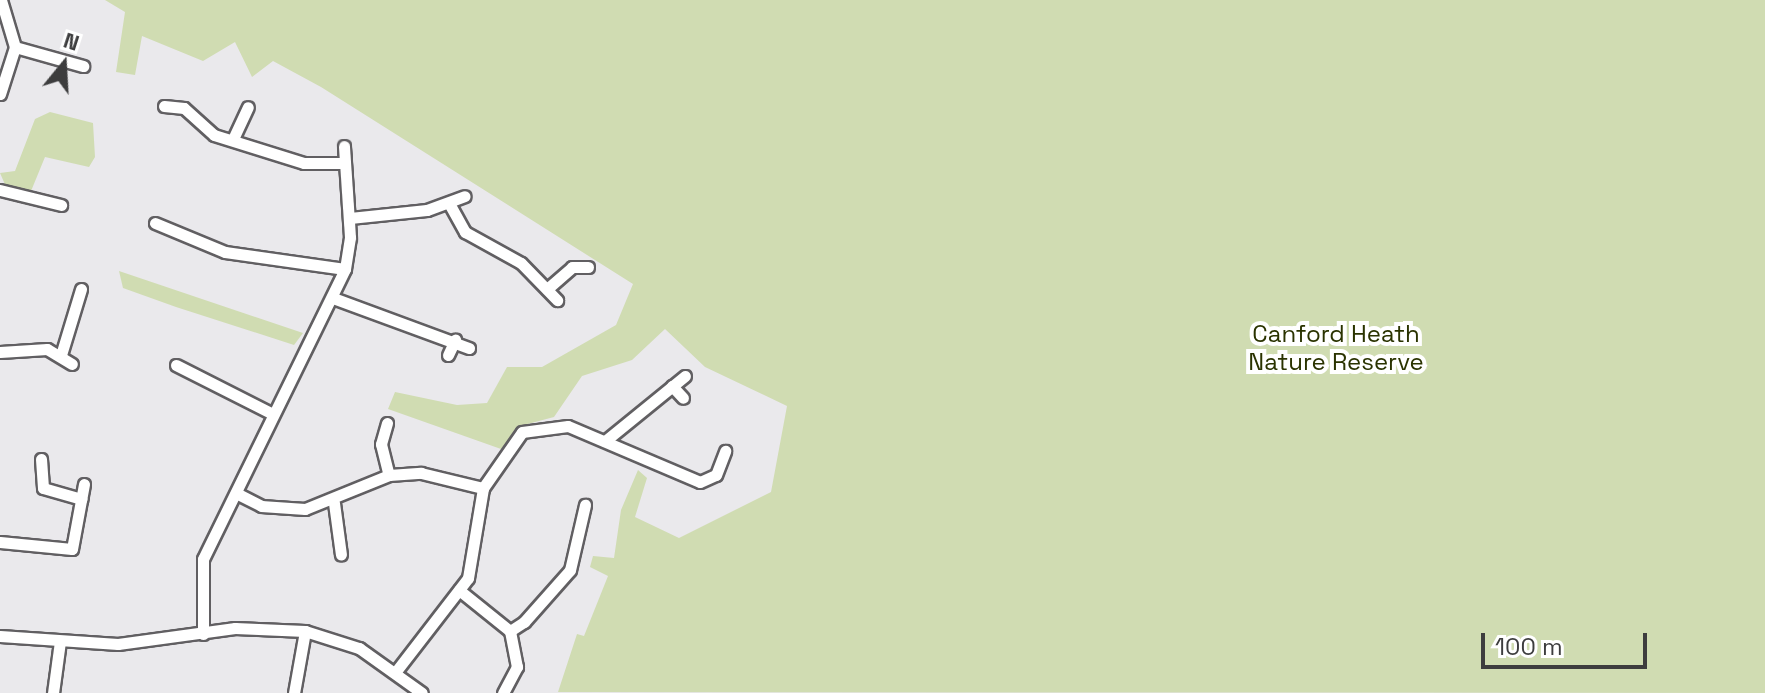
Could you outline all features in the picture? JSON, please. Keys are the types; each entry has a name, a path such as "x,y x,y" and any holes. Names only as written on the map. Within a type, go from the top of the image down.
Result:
{"street":[{"path":"0,94 15,47 1,0"},
{"path":"70,61 74,46"},
{"path":"15,47 83,66"},
{"path":"164,106 184,108 214,135 304,163 345,163"},
{"path":"233,139 248,107"},
{"path":"203,634 200,572 271,413 333,298 345,269 350,218 344,146"},
{"path":"0,190 61,205"},
{"path":"350,218 450,205 465,196"},
{"path":"450,205 465,232 521,263 557,300"},
{"path":"155,223 235,254 345,269"},
{"path":"169,243 174,228"},
{"path":"547,289 572,267 588,267"},
{"path":"61,355 81,289"},
{"path":"333,298 455,340 469,348"},
{"path":"448,355 455,340"},
{"path":"0,352 61,355 72,364"},
{"path":"176,365 271,413"},
{"path":"605,441 685,376"},
{"path":"672,386 683,398"},
{"path":"387,423 381,444 389,475"},
{"path":"397,670 468,578 483,488 522,432 537,426 568,426 700,482 716,475 725,451"},
{"path":"41,459 43,488 81,499"},
{"path":"236,493 279,509 334,503 389,475 421,473 483,488"},
{"path":"0,542 71,555 84,484"},
{"path":"334,503 341,555"},
{"path":"510,631 536,613 570,570 585,505"},
{"path":"459,590 510,631 517,667 503,693"},
{"path":"294,693 305,631"},
{"path":"0,636 148,643 203,634 305,631 397,670 422,693"},
{"path":"53,693 60,641"}],"green space":[{"name":"Canford Heath Nature Reserve","path":"105,0 1765,0 1765,693 558,692 577,634 584,636 608,576 590,567 593,556 614,558 621,510 638,470 647,478 635,517 679,538 771,492 787,406 705,367 665,329 632,360 582,376 554,417 520,426 501,449 388,409 395,392 457,405 487,403 507,367 542,367 616,325 633,284 321,87 273,61 252,77 235,42 203,61 142,36 135,75 116,72 125,12"},
{"path":"50,112 93,123 95,157 89,167 45,157 29,196 7,189 0,173 15,171 35,119"},
{"path":"119,271 303,333 294,345 176,307 123,288"}]}
